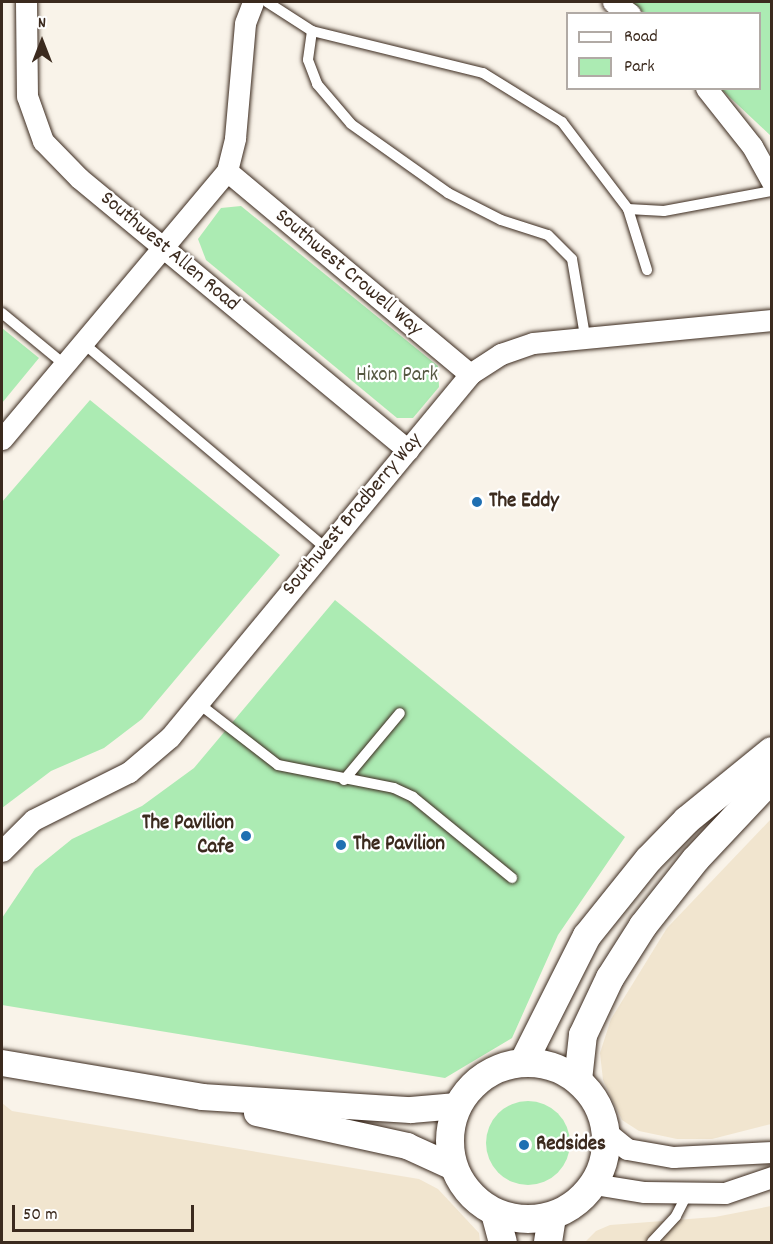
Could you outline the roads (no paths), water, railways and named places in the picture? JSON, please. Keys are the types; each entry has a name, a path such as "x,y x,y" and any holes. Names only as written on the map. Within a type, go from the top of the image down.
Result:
{"main road":[{"path":"523,1063 587,936 649,859 687,820 771,751"},
{"path":"578,1080 583,1035 610,978 643,926 696,859 771,778"},
{"path":"523,1063 552,1067 578,1080 591,1095 606,1132 604,1160 594,1185 550,1229 495,1213 469,1194 453,1167 449,1136 457,1106 473,1084 496,1069 523,1063"},
{"path":"495,1213 503,1242"}],"street":[{"name":"Southwest Allen Road","path":"26,2 27,96 43,141 79,178 408,450"},
{"path":"2,439 227,171 235,138 245,23 253,2"},
{"path":"613,2 627,12"},
{"path":"708,90 752,146 771,182"},
{"name":"Southwest Crowell Way","path":"227,171 470,374"},
{"name":"Southwest Bradberry Way","path":"2,851 33,820 129,772 170,737 470,374 501,354 533,343 585,336 771,320"},
{"path":"2,1062 202,1096 411,1110 457,1106"},
{"path":"202,1096 298,1125 426,1151 453,1167"},
{"path":"606,1132 627,1149 673,1157 771,1152"},
{"path":"594,1185 687,1194 725,1192 771,1177"}],"lane":[{"path":"267,2 312,31 483,73 562,122 628,209 647,270"},
{"path":"312,31 308,60 316,84 351,124 448,193 501,220 548,235 572,259 585,336"},
{"path":"628,209 664,211 771,191"},
{"path":"2,313 65,365"},
{"path":"83,344 326,548"},
{"path":"198,703 278,765 344,780 394,788 413,797 512,878"},
{"path":"344,780 400,712"},
{"path":"652,1242 676,1216 687,1194"}],"place":[{"name":"The Eddy","path":"477,502"},
{"name":"The Pavilion Cafe","path":"246,836"},
{"name":"The Pavilion","path":"341,845"},
{"name":"Redsides","path":"524,1145"}],"park label":[{"name":"Hixon Park","path":"397,376"}]}
